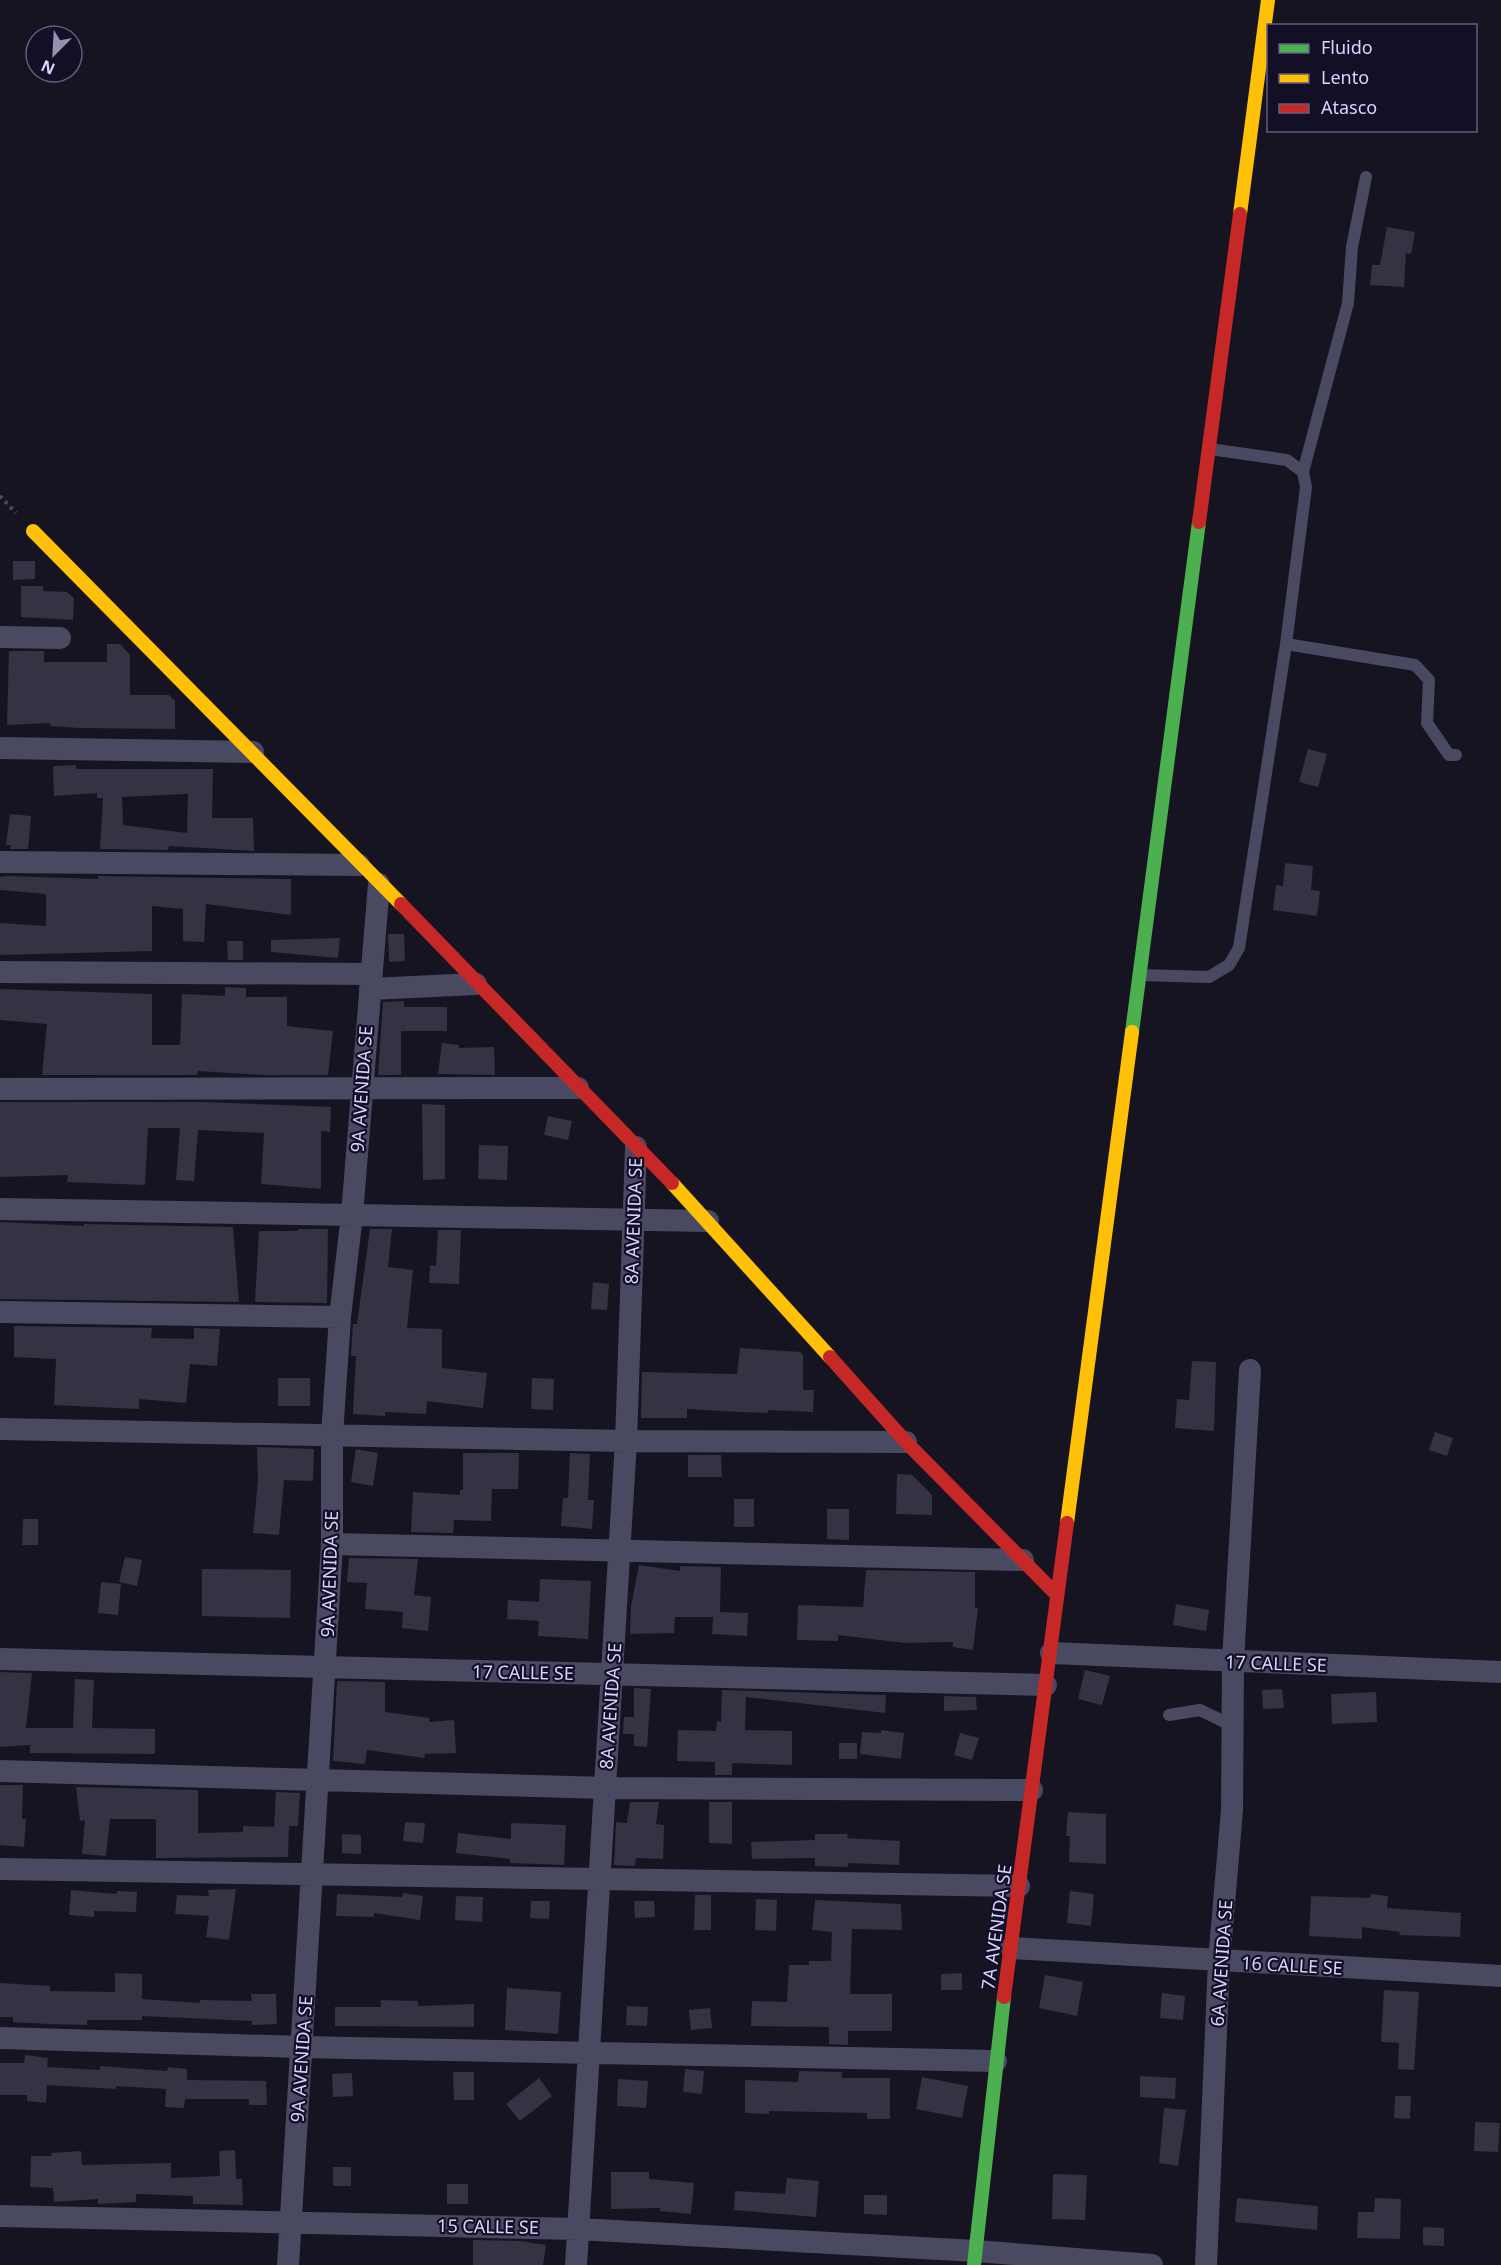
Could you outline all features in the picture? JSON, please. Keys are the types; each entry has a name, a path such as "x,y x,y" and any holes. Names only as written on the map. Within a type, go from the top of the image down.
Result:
{"street":[{"name":"7A AVENIDA SE","path":"975,2258 996,2061 1268,0"},
{"path":"33,531 253,753 359,865 708,1221 906,1442 1057,1595"},
{"path":"0,637 60,638"},
{"path":"0,748 253,753"},
{"path":"0,862 359,865"},
{"name":"9A AVENIDA SE","path":"288,2265 333,1544 332,1435 340,1317 352,1215 360,1088 379,884"},
{"path":"0,972 476,984"},
{"path":"0,1089 578,1088"},
{"name":"8A AVENIDA SE","path":"576,2265 627,1441 636,1147"},
{"path":"0,1209 708,1221"},
{"path":"0,1312 340,1317"},
{"name":"6A AVENIDA SE","path":"1206,2265 1219,1961 1232,1810 1233,1661 1250,1370"},
{"path":"0,1429 627,1441 906,1442"},
{"path":"333,1544 620,1553 1023,1560"},
{"name":"17 CALLE SE","path":"1051,1653 1501,1672"},
{"name":"17 CALLE SE","path":"0,1659 1046,1685"},
{"path":"0,1772 605,1788 1032,1790"},
{"path":"0,1869 1019,1886"},
{"name":"16 CALLE SE","path":"1011,1948 1501,1976"},
{"path":"0,2038 301,2047 996,2061"},
{"name":"15 CALLE SE","path":"0,2216 578,2229 975,2258 1152,2265"}],"lane":[{"path":"1139,975 1209,977 1229,965 1239,948 1286,644 1306,487 1303,472 1348,303 1352,247 1366,177"},
{"path":"1209,449 1287,460 1303,472"},
{"path":"1286,644 1414,665 1429,680 1427,723 1449,755 1456,756"},
{"path":"1168,1715 1200,1710 1233,1726"}],"building":[{"path":"1387,227 1415,232 1411,254 1406,253 1404,287 1370,285 1372,265 1380,265"},
{"path":"13,561 35,561 35,579 13,580"},
{"path":"21,586 43,586 43,591 67,592 74,598 73,620 21,617"},
{"path":"107,644 120,644 130,655 130,695 169,695 175,701 175,729 79,728 50,726 51,723 7,725 9,651 44,651 44,662 107,662"},
{"path":"1308,749 1327,754 1318,787 1299,782"},
{"path":"76,765 76,769 213,769 212,818 253,818 254,851 169,846 168,850 100,849 103,798 97,798 97,793 54,796 53,766","holes":["188,794 187,833 123,825 122,797"]},
{"path":"10,814 31,816 28,849 10,849 11,845 6,845"},
{"path":"1285,863 1313,866 1311,890 1320,891 1317,916 1273,910 1276,885 1283,886"},
{"path":"98,876 291,879 291,915 206,904 204,942 183,941 183,909 152,906 152,951 0,955 0,923 46,926 46,894 0,890 0,877 98,879"},
{"path":"388,934 404,934 405,961 389,962"},
{"path":"340,938 338,958 271,952 271,940"},
{"path":"227,941 243,941 243,960 228,960"},
{"path":"225,987 246,988 246,997 287,997 287,1026 333,1031 328,1075 261,1075 198,1071 197,1075 42,1075 47,1024 0,1020 0,989 152,994 152,1045 180,1045 182,994 225,996"},
{"path":"404,1001 404,1007 447,1007 447,1031 401,1031 401,1075 378,1075 383,1002"},
{"path":"442,1043 459,1045 459,1048 494,1047 495,1075 438,1074"},
{"path":"0,1102 203,1102 331,1107 330,1132 321,1131 321,1189 261,1184 264,1133 198,1130 194,1181 176,1180 180,1128 148,1128 145,1185 67,1182 68,1175 0,1177"},
{"path":"422,1104 445,1105 445,1179 423,1180"},
{"path":"548,1116 572,1121 568,1140 544,1135"},
{"path":"479,1145 508,1146 507,1180 478,1179"},
{"path":"0,1222 84,1226 84,1224 233,1227 239,1302 0,1299"},
{"path":"298,1229 328,1229 327,1303 255,1302 259,1231 298,1231"},
{"path":"370,1229 392,1229 388,1267 413,1270 407,1328 442,1329 442,1368 487,1373 483,1408 427,1401 426,1414 385,1412 385,1416 353,1414 356,1356 351,1356 353,1324 357,1324"},
{"path":"438,1230 461,1230 459,1284 429,1283 430,1265 436,1266"},
{"path":"593,1282 609,1284 607,1310 591,1309"},
{"path":"14,1326 152,1328 151,1338 194,1339 194,1328 220,1329 217,1366 190,1364 186,1403 139,1399 139,1409 54,1405 56,1359 14,1357"},
{"path":"740,1348 800,1352 803,1355 803,1390 814,1390 813,1412 768,1410 768,1413 687,1409 687,1418 641,1418 642,1372 737,1374"},
{"path":"1192,1361 1216,1362 1214,1431 1175,1428 1177,1399 1189,1400"},
{"path":"278,1378 310,1378 310,1406 278,1406"},
{"path":"532,1378 554,1379 553,1410 531,1409"},
{"path":"1435,1432 1453,1438 1447,1456 1429,1450"},
{"path":"257,1447 314,1449 313,1481 284,1480 279,1535 253,1533 258,1480"},
{"path":"356,1449 378,1453 373,1486 351,1482"},
{"path":"463,1453 519,1453 518,1489 492,1489 491,1521 454,1520 453,1533 411,1532 413,1492 460,1495 460,1490 463,1490"},
{"path":"570,1453 590,1454 588,1500 594,1500 592,1529 561,1526 563,1498 568,1498"},
{"path":"688,1455 721,1455 722,1477 688,1477"},
{"path":"897,1474 912,1475 932,1495 932,1515 896,1514"},
{"path":"734,1499 754,1499 754,1527 734,1527"},
{"path":"827,1509 849,1509 849,1540 827,1539"},
{"path":"23,1519 38,1519 38,1545 22,1545"},
{"path":"125,1557 142,1560 137,1586 119,1582"},
{"path":"349,1558 418,1559 414,1595 431,1597 428,1631 402,1628 403,1612 365,1609 367,1583 347,1582"},
{"path":"639,1565 680,1571 680,1566 721,1567 720,1612 748,1613 747,1636 712,1634 713,1617 675,1617 674,1633 630,1634 631,1606"},
{"path":"202,1569 291,1570 290,1618 202,1616"},
{"path":"866,1570 975,1572 975,1608 978,1608 973,1650 953,1647 953,1642 905,1643 838,1635 838,1641 797,1640 798,1605 863,1607"},
{"path":"540,1579 591,1581 588,1639 538,1636 539,1621 507,1619 508,1600 539,1602"},
{"path":"101,1582 121,1584 118,1615 98,1613"},
{"path":"1176,1604 1209,1610 1206,1631 1173,1625"},
{"path":"1085,1670 1110,1676 1102,1705 1078,1699"},
{"path":"0,1672 32,1673 26,1728 73,1728 75,1679 94,1680 92,1728 155,1729 155,1754 30,1753 30,1745 0,1747"},
{"path":"337,1681 385,1682 385,1712 429,1718 429,1722 454,1720 456,1753 425,1754 424,1758 367,1750 365,1764 333,1761"},
{"path":"634,1688 651,1689 647,1747 634,1746 634,1734 623,1734 624,1717 634,1717"},
{"path":"1282,1689 1284,1708 1263,1709 1262,1690"},
{"path":"722,1690 886,1695 885,1713 746,1697 745,1730 792,1731 792,1765 732,1763 732,1775 715,1775 715,1762 677,1761 678,1730 716,1731 717,1721 721,1722"},
{"path":"1376,1692 1377,1722 1332,1724 1331,1694"},
{"path":"944,1696 976,1697 977,1710 944,1711"},
{"path":"881,1730 904,1733 901,1759 860,1754 862,1732 881,1733"},
{"path":"960,1733 979,1738 972,1760 954,1755"},
{"path":"839,1743 857,1743 857,1759 839,1759"},
{"path":"0,1785 23,1785 22,1819 26,1819 24,1847 0,1845"},
{"path":"76,1787 198,1790 198,1833 243,1832 243,1826 274,1827 276,1792 300,1793 298,1826 289,1826 288,1857 156,1858 156,1819 110,1819 106,1856 82,1854 85,1820 80,1821"},
{"path":"630,1802 659,1802 656,1824 664,1825 663,1859 636,1858 635,1866 614,1865 616,1822 627,1823"},
{"path":"709,1802 732,1802 732,1844 709,1843"},
{"path":"1068,1812 1106,1814 1106,1864 1069,1862 1070,1836 1066,1836"},
{"path":"405,1822 425,1823 423,1843 403,1841"},
{"path":"511,1823 566,1825 564,1865 510,1863 510,1859 456,1853 458,1833 511,1839"},
{"path":"342,1834 361,1835 361,1854 342,1853"},
{"path":"815,1834 848,1834 847,1838 900,1841 899,1865 848,1863 848,1867 815,1866 815,1858 752,1859 751,1842 815,1840"},
{"path":"236,1889 229,1940 206,1937 209,1916 175,1914 177,1895 209,1896 208,1890"},
{"path":"71,1890 117,1894 117,1891 137,1892 136,1912 94,1911 94,1917 69,1915"},
{"path":"1070,1891 1094,1894 1091,1926 1067,1923"},
{"path":"403,1893 423,1896 420,1920 374,1913 374,1917 336,1916 337,1894 402,1897"},
{"path":"1371,1894 1388,1896 1387,1908 1461,1913 1460,1937 1399,1935 1400,1932 1362,1927 1362,1939 1309,1936 1311,1896 1370,1898"},
{"path":"695,1895 711,1895 711,1930 694,1930"},
{"path":"456,1896 483,1897 482,1922 455,1920"},
{"path":"756,1899 777,1900 776,1931 755,1930"},
{"path":"815,1900 901,1904 902,1930 852,1929 850,1994 892,1994 892,2031 848,2031 848,2045 829,2044 829,2027 751,2026 752,2001 787,2002 789,1965 809,1965 809,1961 831,1961 832,1932 812,1930"},
{"path":"531,1901 550,1901 549,1919 530,1918"},
{"path":"634,1901 654,1901 655,1917 635,1918"},
{"path":"115,1973 142,1974 142,1999 200,2003 200,2000 252,2001 251,1994 276,1994 277,2024 252,2025 252,2021 142,2016 142,2020 87,2020 87,2025 13,2022 13,2017 0,2017 0,1983 50,1986 50,1991 115,1992"},
{"path":"962,1973 962,1990 941,1990 941,1974"},
{"path":"1045,1975 1083,1982 1077,2016 1039,2008"},
{"path":"507,1988 561,1992 558,2034 505,2030"},
{"path":"1384,1990 1419,1992 1414,2070 1398,2069 1399,2043 1381,2042"},
{"path":"1162,1993 1185,1996 1183,2020 1160,2018"},
{"path":"381,2000 418,2001 418,2006 474,2004 474,2027 335,2026 335,2007 381,2007"},
{"path":"627,2006 648,2007 647,2026 626,2025"},
{"path":"710,2008 712,2028 691,2030 689,2010"},
{"path":"25,2055 48,2058 47,2067 100,2070 100,2066 167,2071 168,2067 187,2069 187,2080 266,2081 267,2105 249,2105 249,2099 185,2099 184,2108 165,2107 166,2089 116,2086 117,2089 47,2085 46,2103 27,2101 27,2095 0,2095 0,2063 24,2063"},
{"path":"685,2069 704,2071 702,2094 683,2092"},
{"path":"799,2071 842,2072 842,2078 890,2078 890,2119 867,2119 867,2113 769,2111 769,2114 745,2113 745,2080 798,2082"},
{"path":"453,2072 474,2072 474,2100 454,2100"},
{"path":"352,2073 353,2096 333,2097 332,2074"},
{"path":"1140,2076 1176,2078 1175,2099 1140,2097"},
{"path":"922,2077 968,2086 962,2118 916,2109"},
{"path":"539,2078 552,2096 520,2121 506,2104"},
{"path":"618,2079 648,2081 646,2108 617,2106"},
{"path":"1395,2096 1411,2096 1410,2119 1394,2118"},
{"path":"1164,2108 1186,2110 1178,2166 1159,2163"},
{"path":"1475,2122 1500,2123 1498,2152 1474,2151"},
{"path":"235,2150 236,2179 242,2179 243,2205 193,2204 193,2196 136,2194 136,2202 98,2204 98,2199 54,2202 53,2188 30,2187 31,2156 52,2156 51,2153 81,2151 82,2165 171,2163 171,2178 220,2176 219,2151"},
{"path":"333,2167 351,2167 351,2186 333,2186"},
{"path":"611,2172 649,2172 649,2179 694,2183 691,2214 660,2211 660,2208 611,2209"},
{"path":"1053,2174 1087,2175 1085,2220 1052,2219"},
{"path":"787,2178 819,2181 816,2217 734,2210 735,2191 785,2194"},
{"path":"447,2184 468,2184 468,2204 447,2204"},
{"path":"864,2195 887,2195 887,2215 864,2214"},
{"path":"1237,2198 1318,2206 1317,2230 1235,2222"},
{"path":"1375,2198 1401,2199 1400,2239 1357,2238 1358,2212 1374,2212"},
{"path":"1423,2227 1444,2228 1444,2246 1423,2245"},
{"path":"473,2240 520,2241 546,2245 543,2265 473,2265"}],"traffic: fast":[{"path":"1132,1032 1199,522"},
{"path":"974,2265 1004,1997"}],"traffic: slow":[{"path":"1240,214 1268,0"},
{"path":"33,531 401,904"},
{"path":"1067,1523 1132,1032"},
{"path":"672,1183 830,1357"}],"traffic: jam":[{"path":"1199,522 1240,214"},
{"path":"401,904 672,1183"},
{"path":"830,1357 906,1442 1057,1595"},
{"path":"1004,1997 1067,1523"}]}
